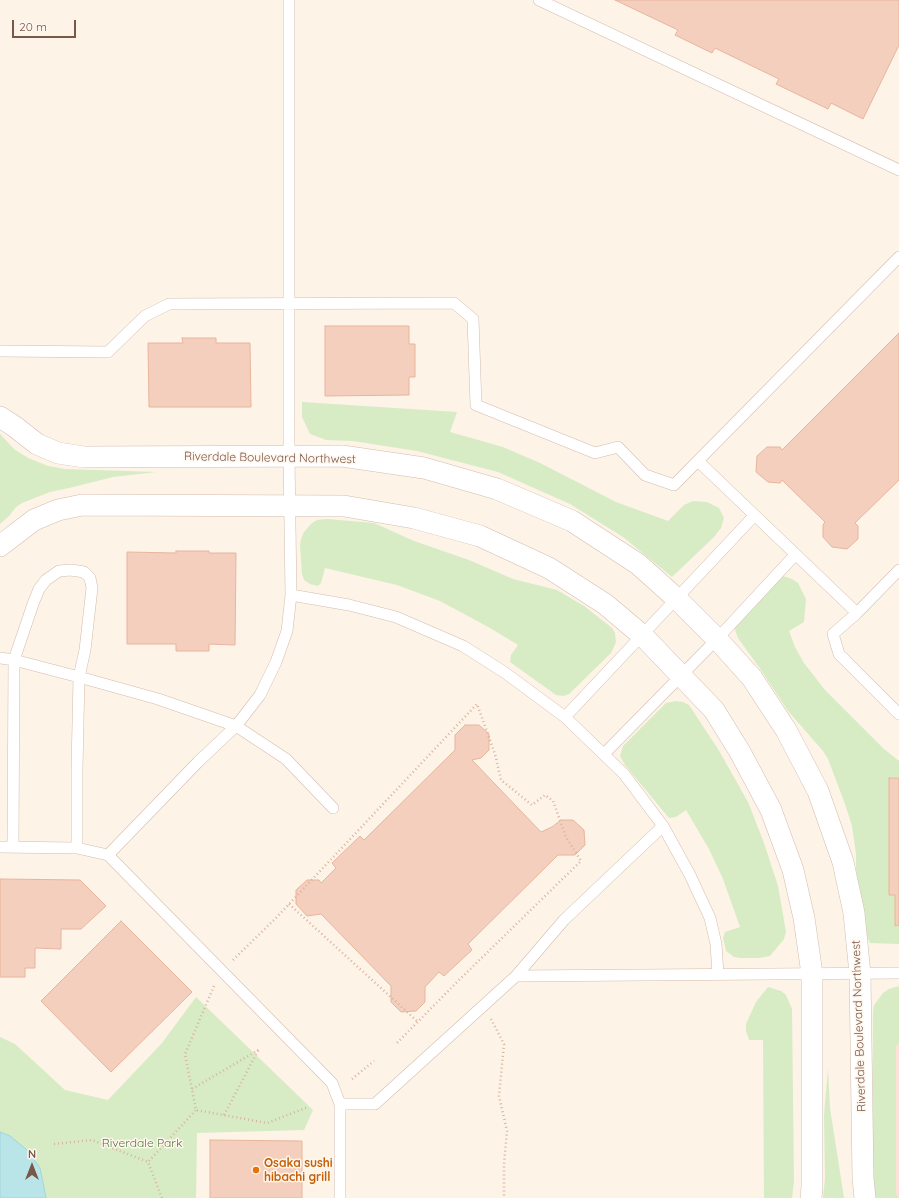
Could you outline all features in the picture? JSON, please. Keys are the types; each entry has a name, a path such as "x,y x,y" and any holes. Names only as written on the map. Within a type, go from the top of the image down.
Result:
{"street":[{"name":"Riverdale Boulevard Northwest","path":"0,417 37,444 58,453 84,457 342,456 424,468 497,489 572,521 638,564 677,599 717,639 752,678 786,730 818,791 843,862 854,913 860,974 863,1178 865,1198"},
{"path":"0,546 34,520 58,510 82,506 344,506 414,518 480,536 550,568 605,604 642,636 714,710 740,752 771,810 793,870 804,918 812,974 811,1198"}],"lane":[{"path":"108,855 198,762 236,726 260,695 276,662 287,631 291,595 289,456 288,0"},
{"path":"539,0 899,170"},
{"path":"0,351 108,352 145,316 169,304 454,303 473,319 476,405 595,453 618,447 645,475 674,485 899,257"},
{"path":"698,461 795,555 857,612"},
{"path":"565,717 754,516"},
{"path":"604,754 717,639 795,555"},
{"path":"13,847 14,660 39,589 46,580 59,571 71,570 84,572 90,578 92,588 85,650 79,676 77,769 78,848"},
{"path":"899,570 833,634 839,654 899,714"},
{"path":"291,595 349,605 396,617 463,646 504,672 565,717 624,774 663,826 690,875 710,918 716,944 718,975"},
{"path":"0,658 79,676 158,699 236,726 286,759 333,808"},
{"path":"340,1104 375,1104 516,976 564,920 663,826"},
{"path":"0,847 78,848 108,855 332,1083 340,1104 340,1198"},
{"path":"516,976 899,973"}],"path":[{"path":"196,1110 185,1054 207,1000 221,971 289,904 477,704 495,754 501,780 532,805 545,795 553,801 566,837 581,861 396,1044"},
{"path":"289,904 418,1022"},
{"path":"484,1005 504,1044 499,1096 507,1131 504,1164 504,1198"},
{"path":"192,1090 260,1049 224,1116"},
{"path":"352,1079 374,1061"},
{"path":"196,1110 267,1123 308,1107"},
{"path":"148,1162 196,1110"},
{"path":"54,1144 92,1140 148,1162 162,1198"}],"shaded area":[{"path":"899,986 899,1198 891,1198 886,998"}],"green space":[{"path":"302,402 457,412 450,432 503,447 540,463 616,502 668,521 684,505 693,501 707,502 719,508 724,518 721,528 714,537 672,577 623,537 570,504 498,472 417,451 353,441 326,440 310,434 302,417"},
{"path":"0,434 14,449 28,458 48,466 65,469 156,472 113,477 50,492 22,503 16,507 0,524"},
{"path":"327,519 374,523 414,541 469,560 513,579 557,590 584,606 612,628 615,633 616,642 611,653 569,694 564,696 556,695 510,662 511,655 518,645 440,601 397,585 325,568 321,583 318,586 310,584 304,580 302,574 301,539 304,532 312,523 317,520"},
{"path":"783,576 798,583 806,599 804,622 789,631 795,647 804,663 825,690 884,749 899,761 899,777 889,778 889,895 895,895 895,925 899,925 899,944 870,943 865,931 858,889 856,854 852,826 828,759 823,751 788,711 738,638 732,622"},
{"path":"676,701 689,705 718,749 748,802 764,843 778,886 786,932 784,939 770,956 759,958 740,958 734,957 726,951 723,938 725,932 740,927 723,879 709,849 686,810 676,817 669,818 625,765 620,756 623,746 666,703"},
{"path":"899,986 899,1043 896,1046 896,1194 899,1198 875,1198 872,1173 873,1012 874,1005 883,993 889,989"},
{"path":"768,987 781,991 786,995 792,1009 794,1182 792,1198 764,1198 763,1040 749,1040 746,1031 746,1024 756,1002"},
{"name":"Riverdale Park","path":"196,997 313,1110 304,1130 197,1133 196,1198 0,1198 0,1037 15,1044 65,1090 108,1100 162,1043"},
{"path":"828,1069 830,1108 844,1198 823,1198 825,1178 824,1115"}],"water":[{"path":"0,1132 10,1136 27,1150 40,1168 46,1198 0,1198"}],"building":[{"path":"615,0 899,0 899,45 863,119 831,103 828,109 776,84 779,79 715,48 712,53 675,35 678,30"},
{"path":"325,326 409,326 409,344 415,344 415,377 409,377 409,395 325,396"},
{"path":"899,333 899,480 855,523 858,526 858,539 847,549 832,547 823,537 823,525 825,522 782,480 780,483 768,482 756,472 757,456 767,447 780,447 782,450"},
{"path":"182,338 216,338 216,343 250,343 251,407 149,407 148,343 183,343"},
{"path":"176,551 236,553 235,645 209,644 209,651 176,651 176,644 127,644 127,552 176,553"},
{"path":"465,725 479,725 489,734 489,750 481,758 472,760 541,832 552,827 561,820 573,820 584,830 585,845 575,855 558,855 468,944 472,950 444,976 439,972 425,987 425,1002 416,1011 401,1012 391,1002 391,986 321,914 307,916 296,904 296,890 307,880 319,880 321,883 336,868 332,863 360,836 364,840 455,750 455,735"},
{"path":"889,778 899,778 899,925 895,926 895,895 889,895"},
{"path":"0,879 80,880 106,906 81,929 61,929 61,949 35,948 35,968 25,968 25,977 0,977"},
{"path":"121,921 192,992 111,1072 41,1001"},
{"name":"Osaka sushi hibachi grill","path":"210,1140 302,1141 302,1198 210,1198"}],"place":[{"name":"Osaka sushi hibachi grill","path":"256,1170"}]}
